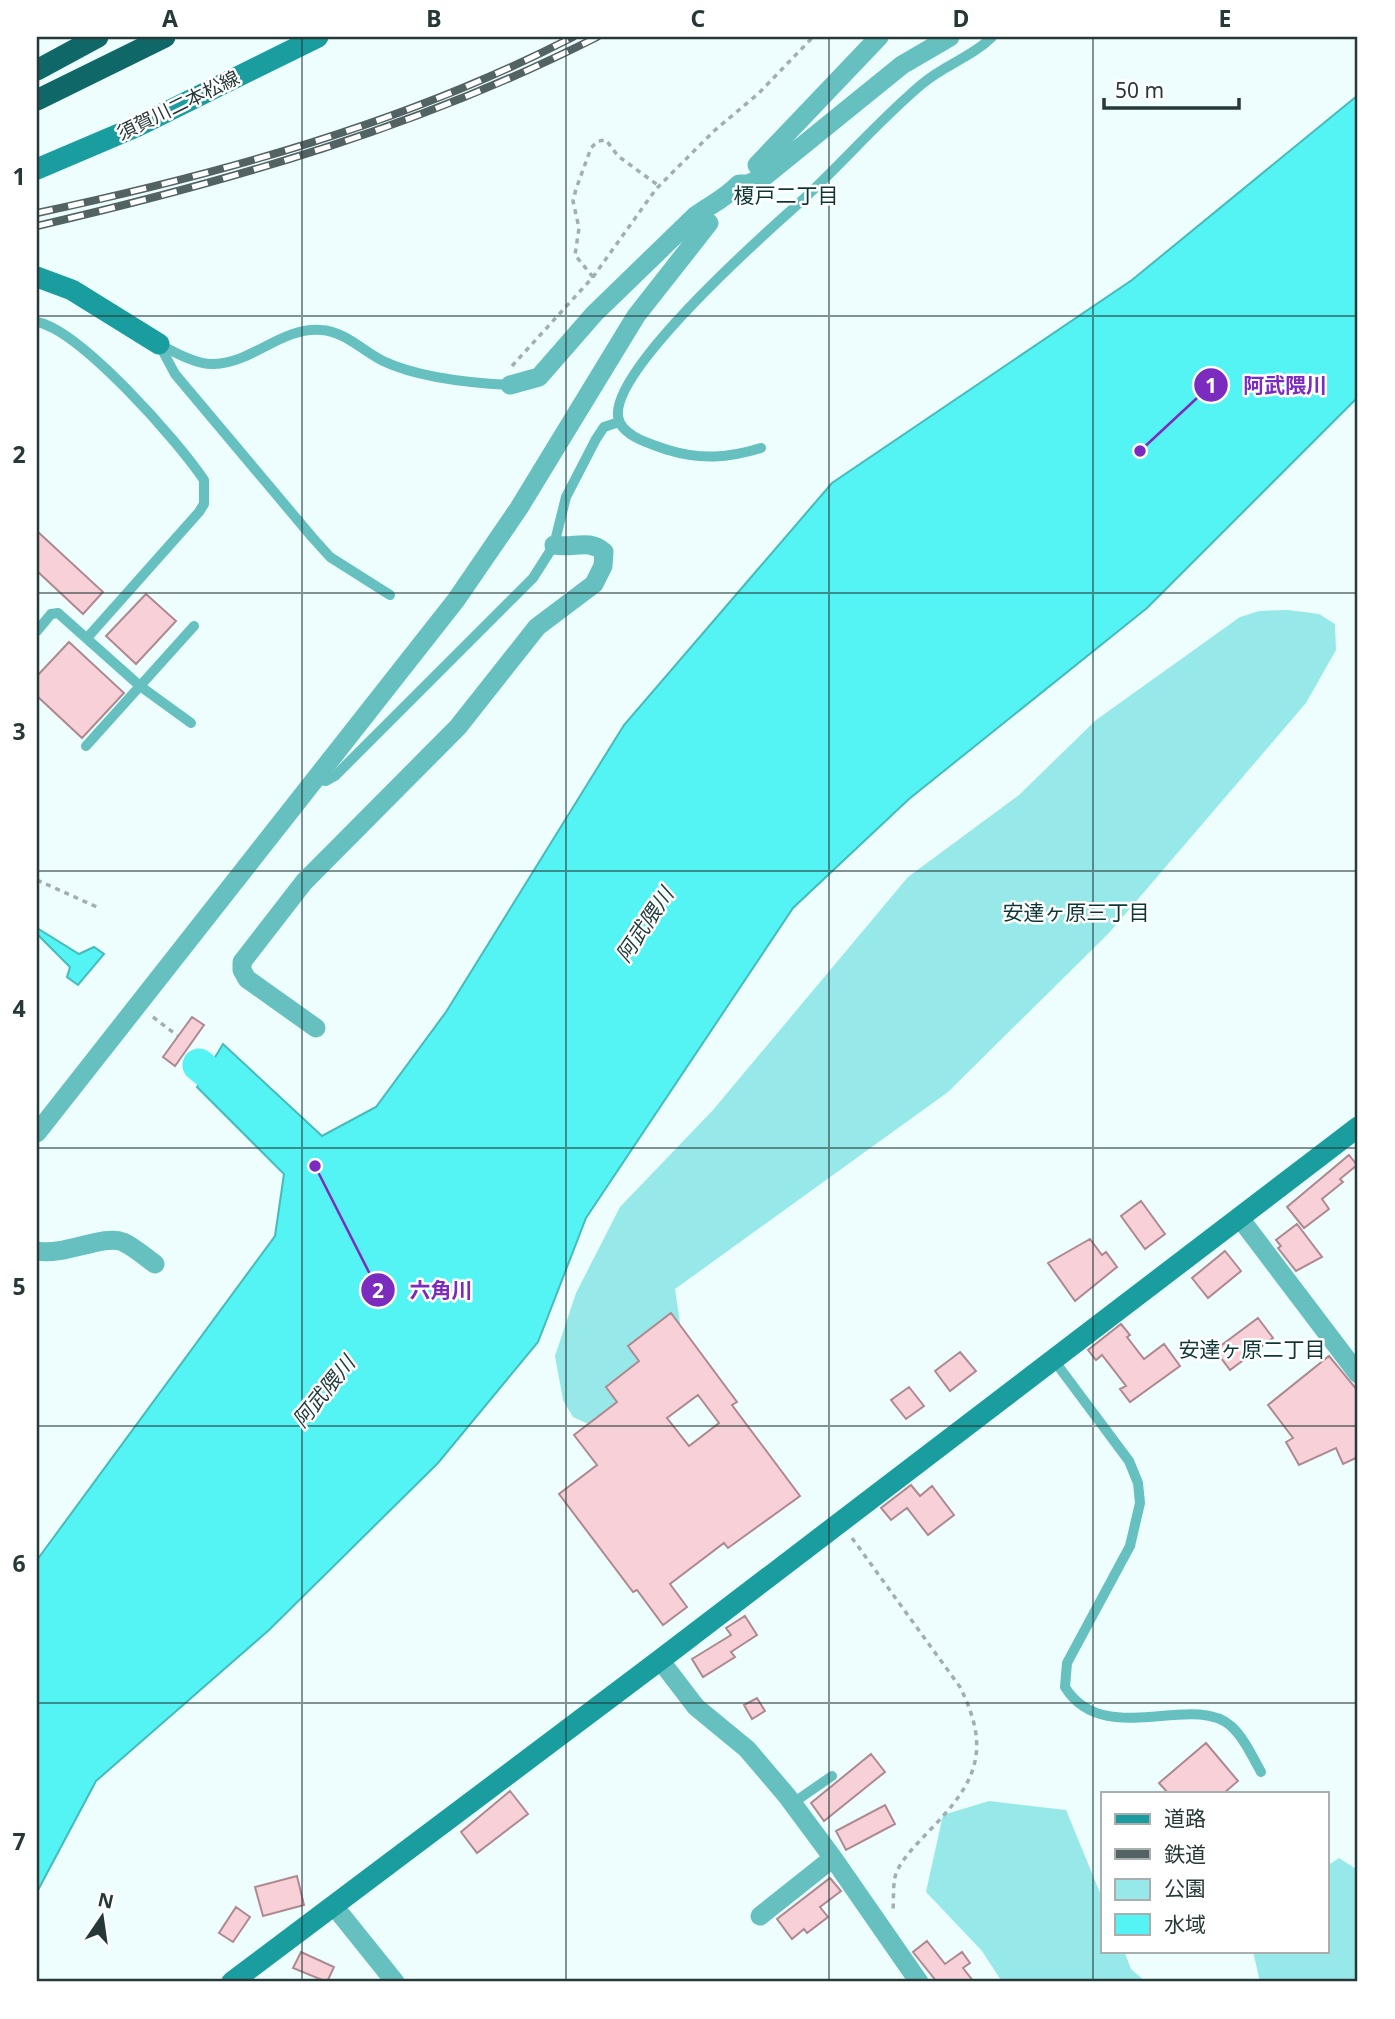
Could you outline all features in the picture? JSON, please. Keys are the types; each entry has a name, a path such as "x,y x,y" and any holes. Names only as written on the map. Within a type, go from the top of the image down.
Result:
{"highway":[{"path":"37,70 98,37"},
{"path":"37,100 102,65 165,37"}],"street":[{"name":"須賀川二本松線","path":"37,169 138,126 318,37"},
{"path":"757,165 879,37"},
{"path":"510,385 538,377 594,314 649,264 680,230 709,206 721,202 739,184 748,184 765,176 902,65 950,37"},
{"path":"37,1133 456,600 519,508 636,316 709,223"},
{"path":"37,277 72,290 159,344"},
{"path":"316,1028 247,979 242,970 242,962 304,882 458,727 537,627 594,584 603,566 604,552 595,545 586,543 565,547 554,545"},
{"path":"233,1982 1358,1127"},
{"path":"1239,1217 1358,1374"},
{"path":"37,1251 66,1252 111,1239 132,1247 155,1264"},
{"path":"660,1660 696,1707 747,1749 793,1803 919,1982"},
{"path":"760,1916 833,1858"},
{"path":"334,1906 394,1982"}],"lane":[{"path":"761,448 736,456 712,458 678,453 629,433 619,422 618,405 622,394 650,353 741,253 797,204 915,90 940,70 982,47 992,37"},
{"path":"739,184 757,165"},
{"path":"709,223 721,202"},
{"path":"37,322 66,336 128,390 160,424 204,480 204,504 199,512 87,638"},
{"path":"159,344 175,353 212,365 244,356 290,334 324,330 351,340 385,362 413,370 510,385"},
{"path":"159,344 176,374 330,557 390,595"},
{"path":"314,779 326,781 335,776 533,578 554,545 566,496 583,463 604,427 619,422"},
{"path":"39,623 51,614 58,613 140,686 191,723"},
{"path":"86,746 194,626"},
{"path":"1053,1359 1129,1461 1138,1483 1140,1503 1130,1546 1067,1663 1065,1687 1084,1709 1101,1715 1193,1716 1213,1718 1229,1724 1261,1772"},
{"path":"793,1803 832,1776"}],"path":[{"path":"510,385 512,365 517,358 593,277 659,186 714,131 759,93 813,37"},
{"path":"593,277 575,256 579,228 573,201 591,148 598,141 606,140 618,156 659,186"},
{"path":"37,880 99,908"},
{"path":"137,1005 178,1036"},
{"path":"841,1522 960,1687 970,1708 979,1753 971,1780 957,1802 909,1852 896,1871 890,1940"}],"green space":[{"path":"1288,610 1319,614 1335,624 1336,650 1306,703 1109,933 948,1092 675,1289 688,1378 614,1426 586,1423 573,1417 563,1400 555,1356 576,1293 620,1207 713,1110 908,877 1019,795 1096,720 1240,617 1259,611"},
{"path":"989,1801 1066,1810 1101,1895 1101,1952 1124,1952 1131,1969 1146,1982 1002,1982 982,1951 926,1892 943,1815"},
{"path":"1339,1858 1358,1870 1358,1982 1260,1982 1253,1952 1328,1952 1328,1865"}],"water":[{"path":"1358,95 1358,397 1147,608 909,799 793,908 586,1218 538,1342 438,1463 269,1630 96,1781 37,1892 37,1560 275,1236 284,1174 197,1087 223,1044 322,1136 376,1107 446,1012 624,725 832,483 1132,280"},
{"path":"37,928 79,954 94,947 104,954 78,985 67,977 70,967 37,934"}],"building":[{"path":"37,531 103,592 83,614 37,571"},
{"path":"146,594 176,621 136,664 106,636"},
{"path":"69,642 124,693 82,738 37,696 37,676"},
{"path":"192,1017 204,1025 175,1066 163,1057"},
{"path":"1349,1155 1357,1165 1340,1179 1343,1182 1322,1199 1329,1209 1304,1228 1287,1207"},
{"path":"1141,1201 1165,1234 1145,1249 1121,1216"},
{"path":"1297,1224 1322,1257 1296,1271 1278,1248 1281,1246 1276,1240"},
{"path":"1090,1239 1102,1255 1106,1252 1117,1267 1075,1301 1048,1263"},
{"path":"1225,1251 1241,1271 1208,1298 1192,1278"},
{"path":"671,1313 737,1402 732,1405 800,1496 728,1548 724,1543 670,1584 687,1607 663,1625 637,1590 633,1592 559,1494 597,1465 574,1435 617,1402 606,1387 639,1361 628,1346","holes":["698,1395 719,1423 689,1446 667,1418"]},
{"path":"1258,1318 1273,1338 1230,1370 1215,1350"},
{"path":"1121,1324 1130,1335 1127,1337 1144,1359 1164,1344 1180,1366 1130,1402 1120,1389 1126,1386 1102,1355 1096,1360 1088,1350"},
{"path":"960,1352 976,1371 950,1391 935,1371"},
{"path":"1329,1356 1358,1391 1358,1457 1343,1464 1336,1448 1299,1465 1286,1442 1293,1438 1268,1405"},
{"path":"909,1387 924,1406 906,1419 891,1400"},
{"path":"911,1485 920,1496 932,1486 954,1515 928,1535 907,1508 891,1520 881,1508"},
{"path":"745,1616 757,1635 731,1652 735,1657 703,1677 692,1659 731,1635 726,1628"},
{"path":"757,1698 765,1711 752,1719 744,1705"},
{"path":"1206,1743 1238,1781 1225,1792 1167,1792 1159,1783"},
{"path":"871,1754 885,1772 824,1821 811,1803"},
{"path":"510,1791 528,1814 477,1853 461,1832"},
{"path":"885,1805 895,1824 846,1850 836,1831"},
{"path":"297,1876 304,1905 263,1916 255,1887"},
{"path":"830,1878 841,1891 820,1907 828,1917 807,1933 804,1929 792,1939 777,1919"},
{"path":"236,1907 250,1917 233,1942 219,1933"},
{"path":"927,1941 945,1964 962,1952 970,1963 963,1968 974,1982 937,1982 913,1952"},
{"path":"301,1952 334,1967 327,1982 293,1968"}],"waterway":[{"path":"199,1065 241,1099"}],"railway":[{"path":"37,213 174,181 311,143 445,95 510,68 573,37"},
{"path":"37,226 181,190 323,148 462,98 597,37"}],"place":[{"name":"阿武隈川","path":"1140,451"},
{"name":"六角川","path":"315,1166"}],"district":[{"name":"榎戸二丁目","path":"786,196"},
{"name":"安達ヶ原三丁目","path":"1076,913"},
{"name":"安達ヶ原二丁目","path":"1252,1350"}]}
